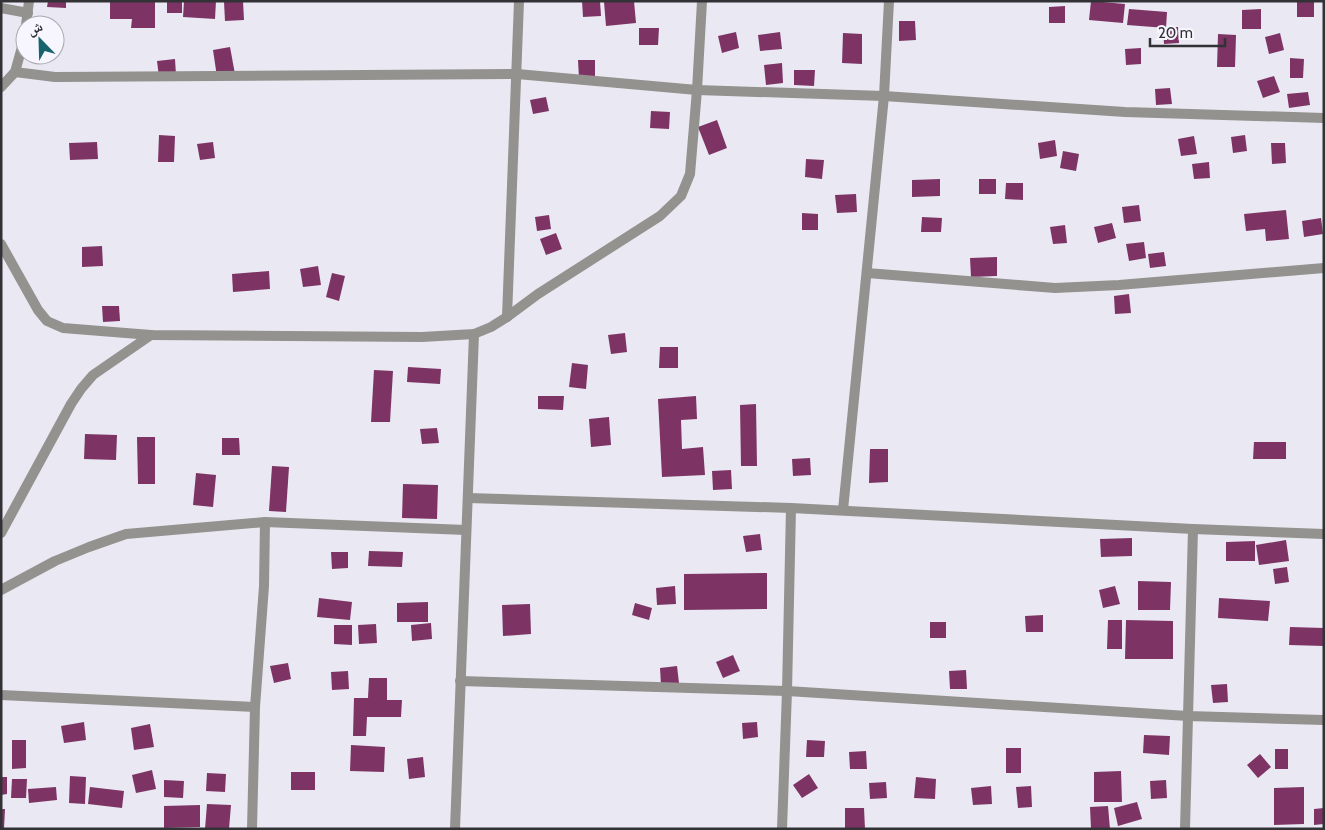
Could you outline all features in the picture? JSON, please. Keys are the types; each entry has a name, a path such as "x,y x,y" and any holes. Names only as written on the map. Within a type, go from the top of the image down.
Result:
{"street":[{"path":"1,8 28,13 29,1"},
{"path":"507,317 519,1"},
{"path":"1,244 38,310 47,321 63,328 151,335 422,337 474,334 491,327 507,317 538,294 660,216 681,196 690,174 702,1"},
{"path":"843,510 884,96 889,1"},
{"path":"1,87 15,72 17,65"},
{"path":"15,72 56,77 517,74 697,90 884,96 1125,112 1324,118"},
{"path":"866,273 1055,288 1119,285 1324,268"},
{"path":"455,829 474,334"},
{"path":"1,533 80,389 93,375 151,335"},
{"path":"468,498 843,510 1324,534"},
{"path":"782,829 791,508"},
{"path":"1,590 55,561 126,534 265,522 466,530"},
{"path":"252,829 255,707 264,586 265,522"},
{"path":"1185,829 1193,528"},
{"path":"460,681 787,690 1188,716 1324,720"},
{"path":"1,695 255,707"}],"building":[{"path":"48,1 66,1 66,8 47,7"},
{"path":"110,1 155,1 155,28 131,28 132,19 110,19"},
{"path":"167,1 182,1 182,13 167,13"},
{"path":"184,1 216,1 215,19 183,17"},
{"path":"243,1 244,20 225,21 224,2"},
{"path":"582,1 600,1 601,16 583,17"},
{"path":"634,1 636,23 606,26 604,2"},
{"path":"1091,1 1125,4 1123,23 1089,20"},
{"path":"1297,1 1314,1 1314,17 1297,17"},
{"path":"1065,6 1065,23 1049,23 1049,7"},
{"path":"1129,9 1167,12 1166,28 1127,25"},
{"path":"1261,9 1261,29 1242,29 1242,10"},
{"path":"899,21 915,21 916,40 899,41"},
{"path":"1178,27 1179,43 1164,44 1163,28"},
{"path":"639,28 659,28 658,45 639,45"},
{"path":"736,32 739,48 722,53 718,36"},
{"path":"780,32 782,49 760,51 758,35"},
{"path":"843,33 862,34 862,64 842,63"},
{"path":"1280,33 1284,50 1269,54 1265,37"},
{"path":"1218,34 1236,35 1235,67 1217,67"},
{"path":"230,47 235,74 217,77 213,50"},
{"path":"1141,48 1141,64 1126,65 1125,49"},
{"path":"1290,58 1304,59 1303,78 1290,78"},
{"path":"175,59 176,75 159,77 157,61"},
{"path":"578,60 595,60 595,78 579,79"},
{"path":"782,63 783,83 766,85 764,65"},
{"path":"794,70 815,70 814,86 794,85"},
{"path":"1274,76 1280,92 1263,98 1257,81"},
{"path":"1170,88 1172,104 1156,105 1155,89"},
{"path":"1308,92 1310,105 1289,108 1287,94"},
{"path":"546,97 549,111 533,114 530,100"},
{"path":"651,111 670,112 669,129 650,128"},
{"path":"717,120 727,148 709,155 698,127"},
{"path":"159,135 175,136 174,162 158,162"},
{"path":"1245,135 1247,151 1233,153 1231,137"},
{"path":"1194,136 1197,154 1181,156 1178,139"},
{"path":"1055,140 1057,156 1040,159 1038,143"},
{"path":"97,142 98,159 70,160 69,143"},
{"path":"213,142 215,158 200,160 197,144"},
{"path":"1271,143 1285,143 1286,163 1272,164"},
{"path":"1063,151 1079,154 1076,171 1060,168"},
{"path":"806,159 824,160 822,179 805,177"},
{"path":"1209,162 1210,178 1194,179 1192,164"},
{"path":"940,179 940,196 912,197 912,180"},
{"path":"979,179 996,179 996,194 979,194"},
{"path":"1006,183 1023,183 1023,200 1005,199"},
{"path":"856,194 857,212 837,213 835,195"},
{"path":"1139,205 1141,221 1124,223 1122,207"},
{"path":"1286,210 1289,239 1266,241 1265,229 1246,231 1244,214"},
{"path":"802,213 818,214 818,230 802,230"},
{"path":"549,215 551,229 537,231 535,217"},
{"path":"922,217 942,218 941,232 921,232"},
{"path":"1321,218 1323,234 1304,237 1302,221"},
{"path":"1112,223 1116,238 1098,243 1094,227"},
{"path":"1065,225 1067,243 1053,244 1050,227"},
{"path":"556,233 562,249 546,255 540,239"},
{"path":"1144,242 1146,258 1129,261 1126,244"},
{"path":"102,246 103,266 82,267 82,247"},
{"path":"1164,252 1166,266 1150,268 1148,254"},
{"path":"997,257 997,276 971,277 970,258"},
{"path":"318,266 321,285 303,287 300,269"},
{"path":"269,271 270,289 233,292 232,274"},
{"path":"332,273 345,276 339,301 326,297"},
{"path":"1129,294 1131,313 1115,314 1114,296"},
{"path":"102,306 119,306 120,321 103,322"},
{"path":"625,333 627,352 611,354 608,335"},
{"path":"660,347 678,347 678,368 659,368"},
{"path":"572,363 588,365 586,389 569,387"},
{"path":"408,367 441,369 440,384 407,382"},
{"path":"374,370 393,371 390,422 371,422"},
{"path":"538,396 564,396 563,410 538,409"},
{"path":"696,396 697,419 681,420 682,449 703,447 705,475 662,477 658,399"},
{"path":"756,404 757,466 741,466 740,405"},
{"path":"609,417 611,445 591,447 589,419"},
{"path":"437,428 439,443 422,444 420,429"},
{"path":"85,434 117,435 116,460 84,459"},
{"path":"137,437 155,437 155,484 138,484"},
{"path":"222,438 239,438 240,455 222,455"},
{"path":"1254,442 1286,442 1286,459 1253,459"},
{"path":"870,449 888,449 888,482 869,483"},
{"path":"810,458 811,475 793,476 792,459"},
{"path":"272,466 289,467 286,512 269,511"},
{"path":"731,470 732,489 713,490 712,471"},
{"path":"196,473 216,475 213,507 193,505"},
{"path":"403,484 438,485 437,519 402,518"},
{"path":"760,534 762,550 746,552 743,536"},
{"path":"1132,538 1132,556 1101,557 1100,539"},
{"path":"1286,540 1289,561 1259,565 1256,545"},
{"path":"1255,541 1255,561 1226,561 1226,542"},
{"path":"369,551 403,552 402,567 368,566"},
{"path":"331,552 348,552 348,568 332,569"},
{"path":"1287,567 1289,582 1275,584 1273,569"},
{"path":"767,573 767,609 684,610 684,574"},
{"path":"1138,581 1171,582 1170,610 1138,610"},
{"path":"675,586 676,604 657,605 656,588"},
{"path":"1115,586 1120,604 1103,608 1099,590"},
{"path":"319,598 352,602 350,620 317,617"},
{"path":"1219,598 1270,601 1268,621 1218,618"},
{"path":"428,602 428,622 397,622 397,603"},
{"path":"635,603 652,608 649,620 632,615"},
{"path":"530,604 531,634 503,636 502,605"},
{"path":"1043,615 1043,632 1026,632 1025,616"},
{"path":"1108,620 1122,620 1122,649 1107,649"},
{"path":"1126,620 1173,621 1173,659 1125,659"},
{"path":"930,622 946,622 946,638 930,638"},
{"path":"431,623 432,639 412,641 411,625"},
{"path":"376,624 377,643 359,644 358,625"},
{"path":"334,625 352,625 352,645 334,644"},
{"path":"1290,627 1324,628 1324,646 1289,645"},
{"path":"733,655 740,671 723,678 716,662"},
{"path":"288,663 291,679 274,683 270,666"},
{"path":"677,666 679,683 661,685 660,668"},
{"path":"966,670 967,689 950,689 949,671"},
{"path":"348,671 349,689 332,690 331,672"},
{"path":"369,678 387,678 387,700 402,700 401,717 367,717 366,736 353,736 354,698 368,698"},
{"path":"1227,684 1228,702 1213,703 1211,685"},
{"path":"84,722 86,740 64,743 61,726"},
{"path":"757,722 758,737 743,739 742,723"},
{"path":"150,724 154,747 134,750 131,728"},
{"path":"1144,735 1170,736 1169,755 1143,753"},
{"path":"12,740 26,740 26,768 12,769"},
{"path":"807,740 825,741 824,757 806,757"},
{"path":"351,745 385,747 384,772 350,771"},
{"path":"1006,748 1021,748 1021,773 1006,773"},
{"path":"1275,749 1288,749 1288,769 1275,769"},
{"path":"866,751 867,769 850,769 849,752"},
{"path":"1260,754 1271,767 1258,778 1247,765"},
{"path":"423,757 425,777 409,779 407,759"},
{"path":"152,770 156,789 136,793 132,775"},
{"path":"1121,771 1122,802 1094,802 1094,772"},
{"path":"291,772 315,772 315,790 291,790"},
{"path":"207,773 226,774 225,792 206,791"},
{"path":"809,774 818,788 802,798 793,785"},
{"path":"70,776 86,777 85,804 69,803"},
{"path":"1,777 7,777 7,794 1,795"},
{"path":"916,777 936,779 935,799 914,798"},
{"path":"12,779 27,779 26,798 11,798"},
{"path":"164,780 184,781 183,798 164,797"},
{"path":"1166,780 1167,798 1151,799 1150,781"},
{"path":"886,782 887,798 870,799 869,783"},
{"path":"991,786 992,804 973,805 971,788"},
{"path":"1031,786 1032,807 1018,808 1016,787"},
{"path":"56,787 57,800 29,803 28,789"},
{"path":"90,787 124,791 122,808 88,804"},
{"path":"1304,787 1304,824 1274,825 1274,788"},
{"path":"1137,802 1142,819 1118,826 1114,808"},
{"path":"207,804 231,805 229,829 205,829"},
{"path":"200,805 200,827 164,828 164,806"},
{"path":"1108,806 1110,829 1091,829 1090,807"},
{"path":"845,808 864,808 865,829 845,829"},
{"path":"1324,808 1324,824 1314,825 1314,809"},
{"path":"1,809 5,809 4,829 1,829"}]}
